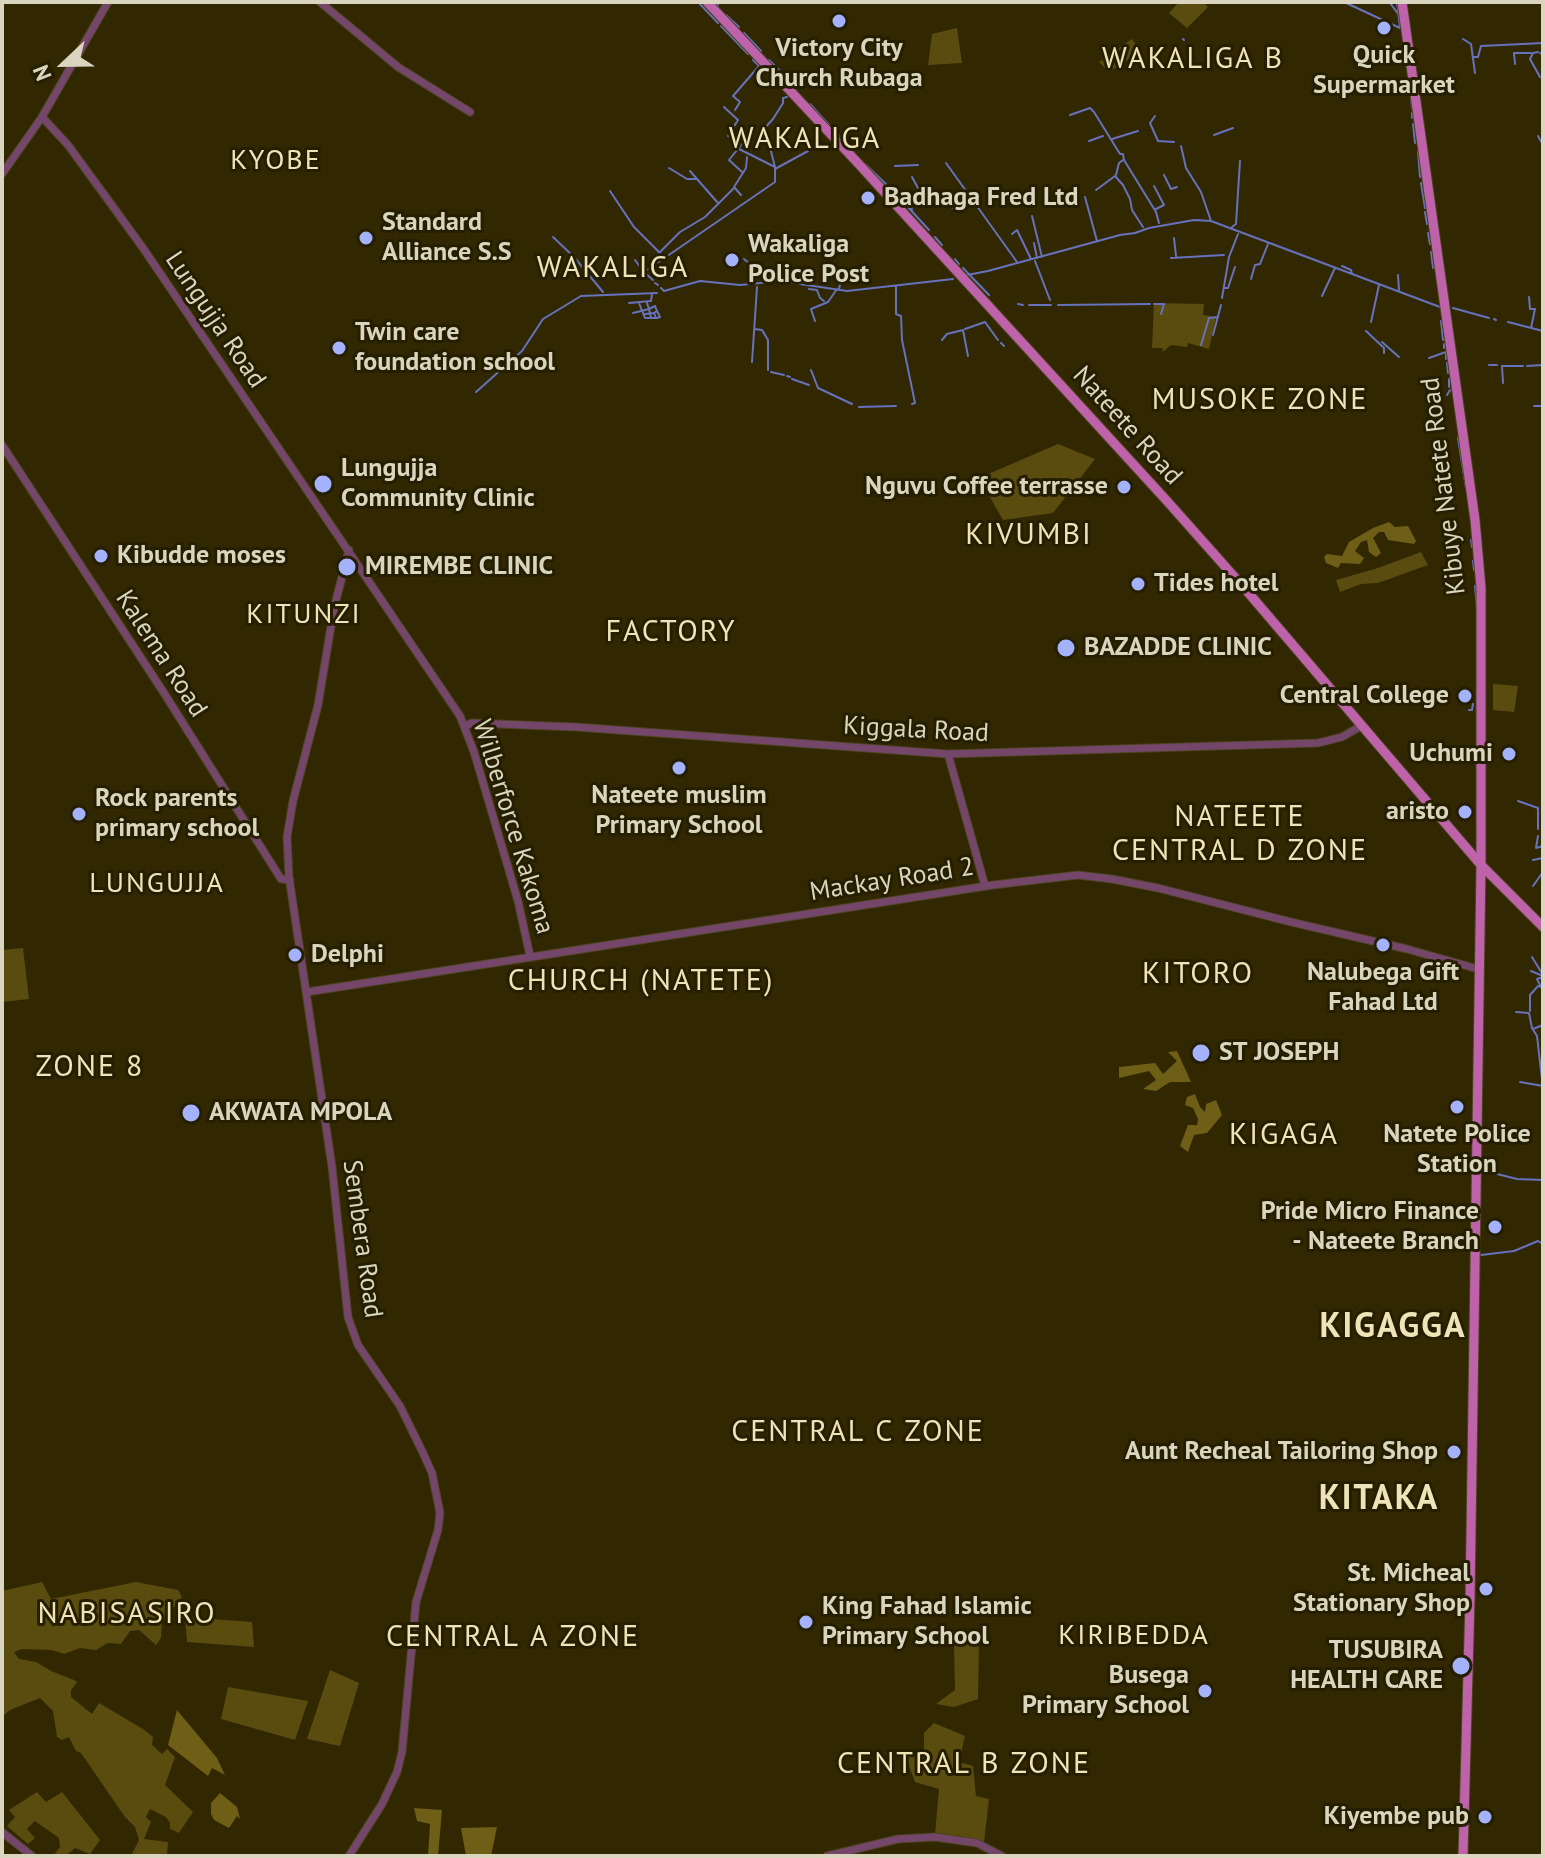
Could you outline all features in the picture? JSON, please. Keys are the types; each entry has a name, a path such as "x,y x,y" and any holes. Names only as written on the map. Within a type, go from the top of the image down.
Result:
{"main road":[{"name":"Nateete Road","path":"707,2 1186,523 1481,865 1543,927"},
{"name":"Kibuye Natete Road","path":"1402,2 1481,588 1481,865 1463,1856"}],"street":[{"path":"2,174 42,117 108,2"},
{"path":"320,2 398,67 470,112"},
{"name":"Lungujja Road","path":"42,117 68,145 115,210 349,550"},
{"name":"Kalema Road","path":"2,445 281,879 290,880"},
{"name":"Wilberforce Kakoma","path":"349,550 465,726 518,901 530,956"},
{"name":"Sembera Road","path":"349,550 334,608 318,705 289,825 290,880 332,1167 348,1317 358,1345 400,1406 423,1453 432,1473 440,1513 438,1530 416,1602 402,1752 397,1772 382,1804 349,1856"},
{"name":"Kiggala Road","path":"465,726 472,723 576,727 948,754 1318,743 1333,741 1361,726"},
{"path":"948,754 985,886"},
{"name":"Mackay Road 2","path":"307,992 985,886 1078,875 1112,879 1407,949 1478,969"},
{"path":"2,1832 32,1856"},
{"path":"827,1856 888,1841 935,1837 977,1843 1002,1856"}],"shaded area":[{"path":"1179,2 1203,2 1208,7 1187,28 1169,13"},
{"path":"957,28 962,63 928,65 932,34"},
{"path":"1132,39 1141,52 1112,70 1099,62"},
{"path":"1154,303 1204,304 1203,315 1216,317 1209,349 1188,343 1187,347 1171,345 1164,351 1163,348 1152,348"},
{"path":"1058,444 1095,459 1053,513 1003,520 979,478"},
{"path":"1389,522 1395,527 1408,526 1416,541 1414,544 1388,540 1384,532 1379,532 1373,538 1381,553 1376,557 1369,552 1367,540 1361,542 1355,551 1364,558 1360,564 1341,563 1338,568 1326,563 1324,557 1327,554 1342,556 1349,542"},
{"path":"1421,552 1428,565 1378,583 1361,584 1340,592 1336,580"},
{"path":"1493,684 1518,686 1514,712 1493,710"},
{"path":"23,948 29,999 2,1002 2,950"},
{"path":"1177,1051 1191,1082 1170,1082 1156,1091 1143,1089 1156,1080 1149,1071 1119,1078 1119,1067 1155,1063 1163,1074 1177,1061 1168,1052"},
{"path":"1195,1094 1205,1112 1206,1104 1216,1100 1222,1115 1207,1133 1194,1135 1188,1152 1180,1146 1188,1125 1197,1125 1193,1108 1185,1105 1187,1097"},
{"path":"42,1582 51,1599 136,1582 178,1590 182,1597 162,1622 161,1638 156,1645 139,1630 130,1631 121,1644 108,1643 96,1650 80,1648 64,1654 52,1650 22,1649 14,1652 19,1659 36,1662 77,1682 71,1690 71,1697 92,1714 99,1703 153,1737 152,1745 162,1754 167,1749 175,1757 165,1785 193,1812 179,1833 170,1829 166,1817 150,1809 146,1817 151,1822 144,1839 168,1842 167,1856 132,1854 139,1840 135,1827 81,1753 76,1751 69,1737 62,1740 57,1737 53,1711 40,1698 10,1710 2,1717 2,1591"},
{"path":"185,1617 252,1622 254,1647 187,1642"},
{"path":"979,1642 978,1699 954,1707 936,1704 955,1690 954,1645"},
{"path":"330,1670 359,1683 340,1746 307,1739"},
{"path":"228,1687 308,1701 295,1740 221,1719"},
{"path":"177,1710 217,1758 225,1775 212,1768 208,1776 168,1745"},
{"path":"934,1723 965,1736 959,1762 973,1766 976,1796 989,1799 984,1842 935,1834 939,1789 915,1782 906,1758 924,1749 924,1733"},
{"path":"37,1792 46,1802 62,1792 100,1840 90,1854 75,1848 65,1856 53,1856 60,1847 59,1838 35,1821 27,1829 35,1838 28,1844 7,1826 15,1817 9,1810"},
{"path":"220,1793 237,1807 240,1819 237,1816 229,1828 214,1820 211,1814 211,1803"},
{"path":"414,1808 442,1810 438,1856 428,1856 430,1824 417,1821"},
{"path":"497,1827 491,1856 466,1856 461,1828"}],"waterway":[{"path":"698,2 718,23"},
{"path":"715,2 718,5"},
{"path":"1344,2 1400,28"},
{"path":"1397,2 1400,28"},
{"path":"1390,3 1399,15"},
{"path":"726,15 739,27"},
{"path":"721,26 748,54"},
{"path":"744,33 761,51"},
{"path":"1463,39 1471,44 1475,73"},
{"path":"1473,57 1478,57 1481,46 1543,43"},
{"path":"1402,44 1403,51"},
{"path":"1538,52 1533,53 1530,59 1540,77"},
{"path":"1515,64 1514,53 1531,53"},
{"path":"753,60 765,72"},
{"path":"769,60 779,70"},
{"path":"735,110 740,102 733,96 759,66"},
{"path":"772,80 778,87"},
{"path":"1409,84 1409,94"},
{"path":"653,280 644,272 775,182 775,167 767,136 762,131 773,119 783,98 787,97"},
{"path":"1411,99 1412,108"},
{"path":"810,104 829,125"},
{"path":"724,107 738,120 728,136 741,144 739,149 775,167"},
{"path":"1070,115 1090,108 1094,112 1120,154 1123,154 1156,212 1159,223"},
{"path":"1412,113 1412,118"},
{"path":"1155,116 1150,123 1158,141 1174,142"},
{"path":"1413,124 1415,143"},
{"path":"1214,135 1233,128"},
{"path":"833,129 856,155"},
{"path":"1112,139 1138,131"},
{"path":"1089,141 1103,136"},
{"path":"1538,136 1543,145"},
{"path":"1181,146 1186,168 1201,192 1211,221"},
{"path":"737,150 729,160 742,172"},
{"path":"775,169 808,151"},
{"path":"1418,152 1420,177"},
{"path":"741,195 734,187 746,168 747,157"},
{"path":"1116,175 1123,160"},
{"path":"1232,227 1236,224 1240,161"},
{"path":"946,163 1017,262"},
{"path":"865,164 892,190"},
{"path":"895,166 918,165"},
{"path":"669,168 687,179 696,179"},
{"path":"690,171 718,203"},
{"path":"1164,175 1171,189 1177,187"},
{"path":"1096,190 1115,176 1123,185 1132,210 1143,227"},
{"path":"912,177 918,188 932,185 936,196 943,196 954,210 971,200"},
{"path":"1421,183 1425,208"},
{"path":"1154,186 1164,205 1156,209"},
{"path":"659,253 680,232 705,217 734,188"},
{"path":"610,191 634,227 664,257"},
{"path":"896,194 904,201 911,202 912,211"},
{"path":"1085,197 1097,241"},
{"path":"908,207 929,230"},
{"path":"1425,212 1427,224"},
{"path":"1032,216 1042,257"},
{"path":"967,275 1149,228 1194,220 1211,221 1440,307"},
{"path":"1012,234 1017,230 1031,259"},
{"path":"1428,233 1430,244"},
{"path":"1222,298 1229,257 1238,234"},
{"path":"553,237 603,292"},
{"path":"935,237 942,245"},
{"path":"1174,238 1176,256"},
{"path":"1034,243 1037,258"},
{"path":"1251,279 1255,265 1260,264 1268,244"},
{"path":"1431,252 1433,268"},
{"path":"1171,258 1224,255"},
{"path":"744,259 775,281"},
{"path":"955,259 959,264"},
{"path":"635,260 644,272"},
{"path":"1035,261 1050,300"},
{"path":"1342,266 1351,270 1352,274"},
{"path":"1224,288 1228,288 1235,267"},
{"path":"963,268 989,295"},
{"path":"1322,296 1335,268"},
{"path":"838,272 841,280 839,289"},
{"path":"1398,275 1399,290"},
{"path":"661,288 664,291 700,281 740,285 780,281 847,291 953,279"},
{"path":"1371,322 1379,285"},
{"path":"896,286 896,314 901,316 902,340 915,403 912,404"},
{"path":"752,362 757,287"},
{"path":"809,289 817,290 824,301"},
{"path":"815,321 811,309 828,302 837,289"},
{"path":"476,392 522,351 543,319 581,296 657,293"},
{"path":"629,303 651,301 652,294"},
{"path":"1529,297 1530,309 1535,309 1531,328"},
{"path":"639,303 645,318"},
{"path":"633,313 649,309 647,303"},
{"path":"1018,304 1023,305"},
{"path":"1058,305 1150,304"},
{"path":"1154,304 1164,304 1161,314"},
{"path":"1029,305 1051,305"},
{"path":"1213,335 1221,305"},
{"path":"646,318 651,318 649,309 655,306 657,311"},
{"path":"1453,308 1489,318"},
{"path":"654,313 657,311 660,317 657,318"},
{"path":"645,314 654,313 656,318 651,318"},
{"path":"1201,345 1209,318 1218,317"},
{"path":"1441,321 1443,340"},
{"path":"965,329 985,322 998,340"},
{"path":"1508,322 1543,331"},
{"path":"755,329 762,330 768,340 768,370"},
{"path":"942,340 947,334 963,330 968,356"},
{"path":"1366,331 1384,348 1384,353"},
{"path":"1542,341 1543,349"},
{"path":"1382,342 1399,357"},
{"path":"1001,343 1004,346"},
{"path":"1429,358 1446,352 1446,359"},
{"path":"1447,363 1448,373"},
{"path":"1489,365 1497,365"},
{"path":"1527,366 1543,365"},
{"path":"1503,383 1502,366 1523,366"},
{"path":"811,370 818,388 852,404"},
{"path":"771,372 784,375"},
{"path":"792,379 809,385"},
{"path":"1449,379 1449,387"},
{"path":"1447,395 1450,390"},
{"path":"859,407 896,406"},
{"path":"1534,406 1543,406"},
{"path":"1458,438 1466,488"},
{"path":"1471,540 1472,547"},
{"path":"1473,561 1474,570"},
{"path":"1475,586 1477,609"},
{"path":"1469,710 1472,710 1473,704"},
{"path":"1518,801 1538,808 1538,829"},
{"path":"1538,836 1536,848 1543,846"},
{"path":"1533,860 1543,858"},
{"path":"1533,886 1543,872"},
{"path":"1532,957 1543,975"},
{"path":"1531,971 1543,976"},
{"path":"1530,1011 1530,995 1538,986 1541,987 1537,979 1543,977"},
{"path":"1516,1012 1529,1013 1537,1036 1543,1088"},
{"path":"1533,1029 1543,1025"},
{"path":"1520,1082 1543,1086"},
{"path":"1481,1170 1517,1179 1543,1180"},
{"path":"1481,1255 1514,1251 1538,1241 1543,1244"}],"place":[{"name":"Victory City Church Rubaga","path":"839,21"},
{"name":"Quick Supermarket","path":"1384,28"},
{"name":"Badhaga Fred Ltd","path":"868,198"},
{"name":"Standard Alliance S.S","path":"366,238"},
{"name":"Wakaliga Police Post","path":"732,260"},
{"name":"Twin care foundation school","path":"339,348"},
{"name":"Lungujja Community Clinic","path":"323,484"},
{"name":"Nguvu Coffee terrasse","path":"1124,487"},
{"name":"Kibudde moses","path":"101,556"},
{"name":"MIREMBE CLINIC","path":"347,567"},
{"name":"Tides hotel","path":"1138,584"},
{"name":"BAZADDE CLINIC","path":"1066,648"},
{"name":"Central College","path":"1465,696"},
{"name":"Uchumi","path":"1509,754"},
{"name":"Nateete muslim Primary School","path":"679,768"},
{"name":"aristo","path":"1465,812"},
{"name":"Rock parents primary school","path":"79,814"},
{"name":"Nalubega Gift Fahad Ltd","path":"1383,945"},
{"name":"Delphi","path":"295,955"},
{"name":"ST JOSEPH","path":"1201,1053"},
{"name":"Natete Police Station","path":"1457,1107"},
{"name":"AKWATA MPOLA","path":"191,1113"},
{"name":"Pride Micro Finance - Nateete Branch","path":"1495,1227"},
{"name":"Aunt Recheal Tailoring Shop","path":"1454,1452"},
{"name":"St. Micheal Stationary Shop","path":"1486,1589"},
{"name":"King Fahad Islamic Primary School","path":"806,1622"},
{"name":"TUSUBIRA HEALTH CARE","path":"1461,1666"},
{"name":"Busega Primary School","path":"1205,1691"},
{"name":"Kiyembe pub","path":"1485,1817"}],"district":[{"name":"WAKALIGA B","path":"1193,59"},
{"name":"WAKALIGA","path":"805,139"},
{"name":"KYOBE","path":"276,161"},
{"name":"WAKALIGA","path":"613,268"},
{"name":"MUSOKE ZONE","path":"1260,400"},
{"name":"KIVUMBI","path":"1029,535"},
{"name":"KITUNZI","path":"304,615"},
{"name":"FACTORY","path":"671,632"},
{"name":"NATEETE CENTRAL D ZONE","path":"1240,834"},
{"name":"LUNGUJJA","path":"157,884"},
{"name":"KITORO","path":"1198,974"},
{"name":"CHURCH (NATETE)","path":"641,981"},
{"name":"ZONE 8","path":"90,1067"},
{"name":"KIGAGA","path":"1284,1135"},
{"name":"KIGAGGA","path":"1393,1327"},
{"name":"CENTRAL C ZONE","path":"858,1432"},
{"name":"KITAKA","path":"1379,1499"},
{"name":"NABISASIRO","path":"127,1614"},
{"name":"KIRIBEDDA","path":"1134,1636"},
{"name":"CENTRAL A ZONE","path":"513,1637"},
{"name":"CENTRAL B ZONE","path":"964,1764"}]}
